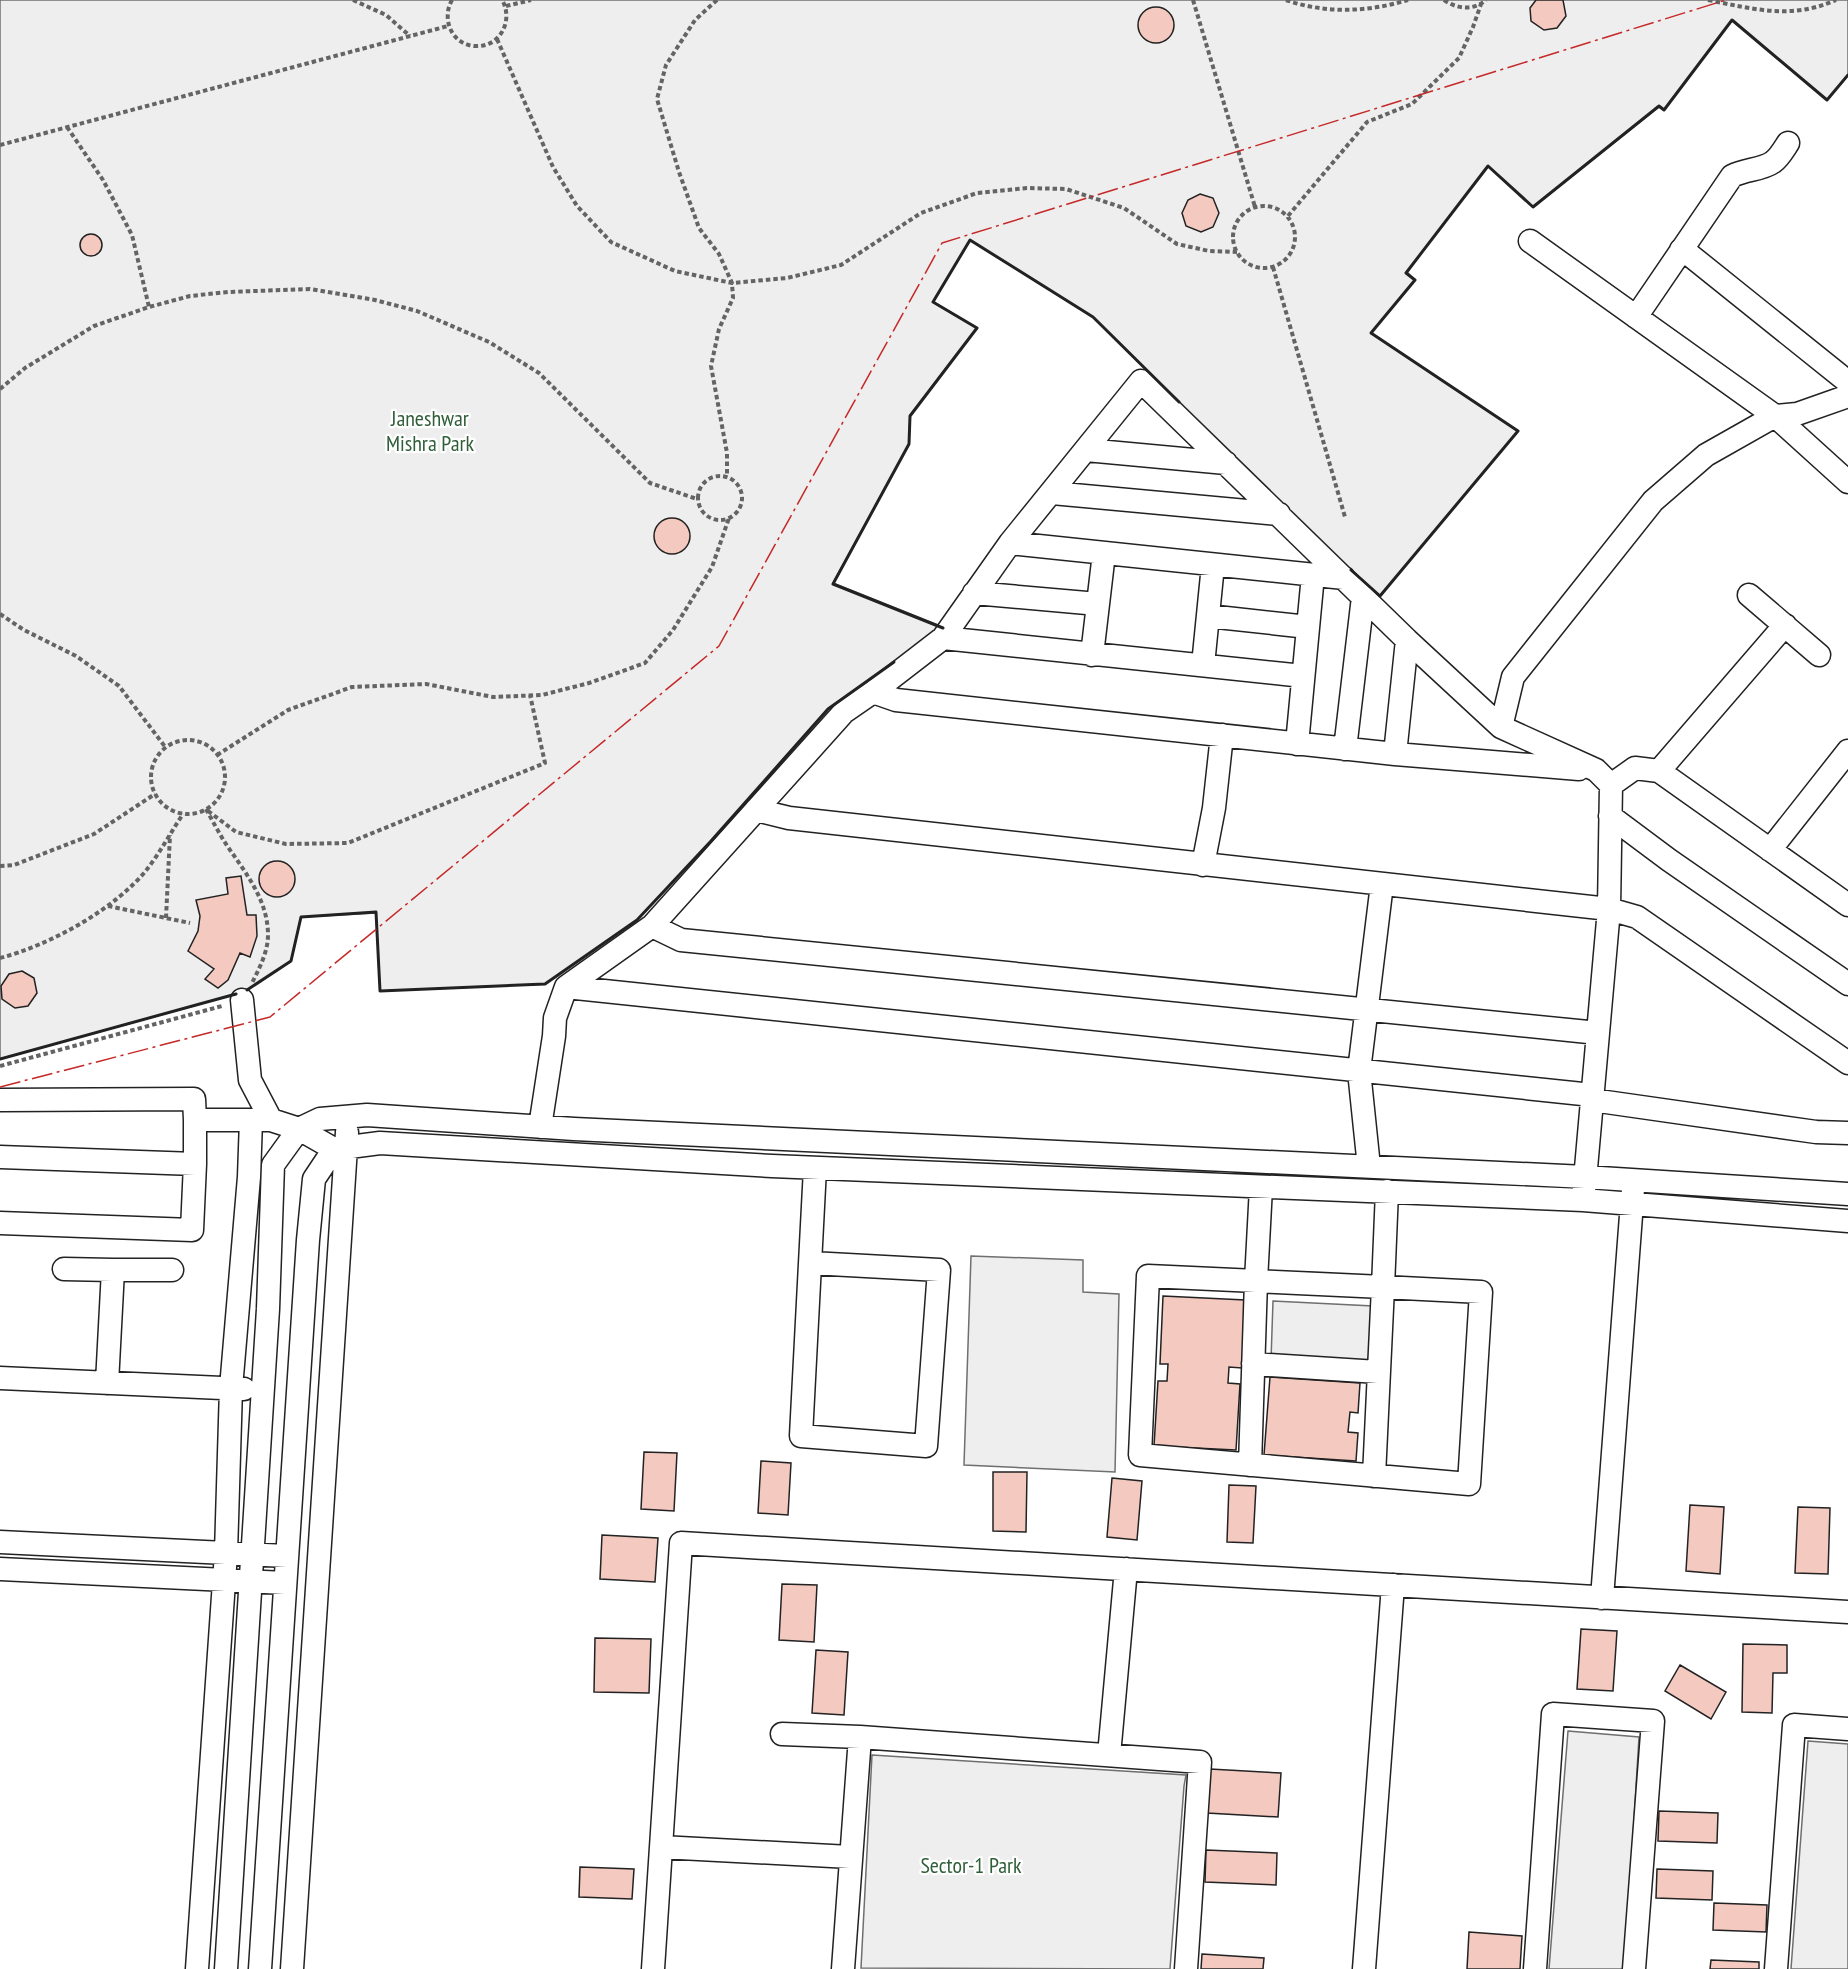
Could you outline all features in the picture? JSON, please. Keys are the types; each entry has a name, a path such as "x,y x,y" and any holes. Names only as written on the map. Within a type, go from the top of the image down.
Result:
{"street":[{"path":"1636,317 1732,176 1742,171 1762,168 1774,162 1788,143"},
{"path":"1530,242 1774,416 1848,482"},
{"path":"1681,250 1848,381"},
{"path":"540,1127 555,1018 566,987 652,926 844,712 943,638 1010,543 1141,381 1407,640 1501,727 1603,777"},
{"path":"1501,727 1513,677 1653,501 1707,455 1774,416 1797,414 1848,396"},
{"path":"1086,450 1226,463"},
{"path":"1052,493 1279,514"},
{"path":"1010,543 1344,578"},
{"path":"1092,655 1104,554"},
{"path":"1203,665 1213,565"},
{"path":"1297,744 1313,575"},
{"path":"974,593 1098,604"},
{"path":"1749,595 1819,655"},
{"path":"1345,749 1363,597"},
{"path":"1208,616 1308,627"},
{"path":"1659,771 1785,625"},
{"path":"943,638 1303,676"},
{"path":"1395,754 1407,640"},
{"path":"873,692 896,700 1603,777 1635,768 1659,771 1848,905"},
{"path":"1203,865 1214,808 1222,735"},
{"path":"1770,850 1848,751"},
{"path":"1583,1200 1609,909 1610,816 1603,777"},
{"path":"756,810 789,818 1609,909 1637,917 1848,1063"},
{"path":"1610,816 1669,860 1848,984"},
{"path":"1369,1167 1359,1071 1382,884"},
{"path":"652,926 681,940 1598,1033"},
{"path":"566,987 1359,1071 1592,1098 1816,1132 1848,1133"},
{"path":"197,1969 226,1553 231,1388 249,1178 261,1120 250,1080 242,1000"},
{"path":"0,1100 194,1098 195,1120 192,1230 0,1223"},
{"path":"226,1969 268,1309 273,1166 299,1129 320,1119 367,1115 540,1127 1585,1177 1848,1194"},
{"path":"292,1969 340,1148 348,1116"},
{"path":"195,1120 261,1120 299,1129 340,1148 380,1143 815,1168 1583,1200 1848,1221"},
{"path":"260,1969 308,1240 314,1179 340,1148"},
{"path":"0,1157 195,1164"},
{"path":"811,1263 939,1270 926,1446 801,1436 815,1168"},
{"path":"1602,1598 1634,1180"},
{"path":"1250,1465 1261,1187"},
{"path":"1374,1476 1387,1191"},
{"path":"64,1269 172,1270"},
{"path":"107,1383 113,1270"},
{"path":"1148,1276 1383,1287 1481,1292 1468,1484 1140,1455 1148,1276"},
{"path":"1253,1364 1378,1372"},
{"path":"0,1378 263,1389"},
{"path":"0,1542 287,1556"},
{"path":"653,1969 681,1543 1848,1612"},
{"path":"0,1569 285,1583"},
{"path":"1109,1755 1126,1569"},
{"path":"1364,1969 1393,1585"},
{"path":"1535,1969 1553,1714 1653,1722 1634,1969"},
{"path":"1776,1969 1794,1725 1848,1729"},
{"path":"782,1734 860,1737 1200,1761 1186,1969"},
{"path":"843,1969 860,1737"},
{"path":"661,1847 850,1857"}],"path":[{"path":"353,0 386,15 410,36"},
{"path":"452,0 447,14 448,26 454,36 464,44 475,46 487,45 497,39 504,30 507,18 506,6 502,0"},
{"path":"506,6 531,0"},
{"path":"717,0 695,20 666,65 657,99 699,228 719,254 732,283 733,298 719,329 711,366 727,453 728,476"},
{"path":"1193,0 1255,207"},
{"path":"1286,0 1308,7 1350,10 1391,5 1408,0"},
{"path":"1444,0 1463,8 1481,4 1486,0"},
{"path":"1708,0 1769,12 1812,9 1836,0"},
{"path":"1288,216 1367,122 1412,104 1459,58 1481,4"},
{"path":"0,145 448,26"},
{"path":"497,39 553,167 577,206 611,242 675,272 732,283 787,278 841,265 921,213 977,193 1027,188 1066,189 1124,208 1177,244 1209,251 1237,252"},
{"path":"67,127 103,180 132,235 149,307"},
{"path":"1273,206 1284,212 1292,221 1295,245 1289,256 1273,267 1256,267 1245,262 1237,252 1233,241 1234,228 1239,217 1248,209 1255,207 1273,206"},
{"path":"1273,267 1345,517"},
{"path":"0,389 25,369 94,326 149,307 190,296 310,289 375,300 417,311 489,342 539,373 650,483 697,499"},
{"path":"718,475 728,476 735,481 742,497 741,506 736,513 720,520 712,519 704,514 697,499 698,490 703,482 718,475"},
{"path":"217,755 288,710 352,687 426,684 493,697 542,695 589,683 645,663 673,630 712,567 729,518"},
{"path":"0,614 24,630 76,656 119,686 166,748"},
{"path":"206,809 236,832 286,844 348,843 545,763 530,695"},
{"path":"193,740 207,745 217,755 224,768 224,782 220,796 210,807 197,813 183,814 169,809 158,800 152,787 151,772 156,758 166,748 179,741 193,740"},
{"path":"0,866 14,865 94,834 155,794"},
{"path":"0,1066 242,1000 262,964 268,936 263,903 246,871 225,842 206,809"},
{"path":"0,958 52,939 113,903 147,869 183,814"},
{"path":"166,918 170,834"},
{"path":"107,906 190,923"}],"green space":[{"name":"Janeshwar Mishra Park","path":"0,0 1848,0 1848,75 1827,100 1732,20 1664,110 1659,107 1533,207 1488,166 1407,272 1415,280 1371,333 1518,431 1380,596 1308,530 1093,317 970,240 933,302 977,328 910,415 909,444 833,583 943,627 828,709 711,841 637,920 545,984 380,991 376,913 301,917 291,961 244,992 0,1059"},
{"path":"971,1256 1083,1260 1083,1292 1119,1294 1115,1472 964,1465"},
{"path":"1273,1301 1373,1306 1369,1365 1271,1360"},
{"path":"1568,1731 1639,1737 1625,1969 1549,1969"},
{"path":"1808,1741 1848,1744 1848,1969 1791,1969"},
{"name":"Sector-1 Park","path":"872,1755 1186,1775 1170,1969 861,1968"}],"building":[{"path":"1536,0 1563,0 1566,16 1557,28 1544,30 1531,21 1530,8"},
{"path":"1156,7 1169,12 1174,25 1169,38 1156,43 1143,38 1138,25 1143,12"},
{"path":"1200,194 1213,198 1219,213 1213,227 1201,232 1186,226 1182,213 1188,200"},
{"path":"91,234 99,237 102,245 99,253 91,256 83,253 80,245 83,237"},
{"path":"672,518 685,523 690,536 685,549 672,554 659,549 654,536 659,523"},
{"path":"277,861 290,866 295,879 290,892 277,897 264,892 259,879 264,866"},
{"path":"241,876 247,915 256,915 257,936 250,957 240,953 228,980 218,988 205,979 214,969 188,951 198,931 200,916 196,900 228,894 226,878"},
{"path":"22,971 34,978 37,993 28,1006 15,1008 2,999 1,986 9,974"},
{"path":"1163,1296 1245,1300 1242,1368 1229,1367 1228,1383 1240,1384 1236,1450 1154,1446 1158,1381 1167,1381 1168,1364 1160,1364"},
{"path":"1270,1377 1360,1383 1358,1413 1350,1412 1348,1432 1358,1433 1356,1461 1264,1455"},
{"path":"644,1452 677,1453 674,1511 641,1509"},
{"path":"761,1461 791,1463 788,1515 758,1513"},
{"path":"993,1472 1027,1472 1026,1532 993,1531"},
{"path":"1112,1478 1142,1481 1137,1540 1107,1537"},
{"path":"1229,1485 1256,1486 1253,1543 1227,1542"},
{"path":"1690,1505 1724,1507 1720,1574 1686,1571"},
{"path":"1798,1507 1830,1508 1828,1574 1795,1573"},
{"path":"602,1535 658,1538 655,1582 600,1579"},
{"path":"782,1584 817,1585 814,1642 779,1640"},
{"path":"1581,1629 1617,1631 1613,1691 1577,1689"},
{"path":"595,1638 651,1639 649,1693 594,1692"},
{"path":"1743,1644 1787,1645 1787,1673 1773,1673 1772,1713 1742,1712"},
{"path":"816,1650 848,1652 844,1715 812,1713"},
{"path":"1680,1665 1726,1692 1711,1719 1665,1691"},
{"path":"1210,1769 1281,1773 1278,1817 1207,1813"},
{"path":"1659,1811 1718,1813 1717,1843 1658,1841"},
{"path":"1206,1850 1277,1853 1276,1885 1205,1882"},
{"path":"580,1867 634,1869 632,1899 579,1897"},
{"path":"1657,1869 1713,1871 1712,1900 1656,1898"},
{"path":"1714,1903 1767,1905 1766,1932 1713,1930"},
{"path":"1469,1932 1522,1936 1520,1969 1467,1969"},
{"path":"1202,1954 1264,1958 1263,1969 1201,1969"},
{"path":"1711,1960 1759,1962 1759,1969 1710,1969"}],"wall":[{"path":"1351,570 1380,596 1518,431 1371,333 1415,280 1406,273 1488,166 1533,207 1659,106 1664,110 1732,20 1827,100 1848,75"},
{"path":"943,628 833,584 909,444 910,416 977,328 933,302 970,240 1093,317 1179,402"},
{"path":"247,990 291,961 301,917 376,912 380,991 545,984 637,920 711,841 828,709 894,662"},
{"path":"0,1059 236,994"}],"power":[{"path":"0,1087 270,1017 719,646 942,243 1726,0"}]}
